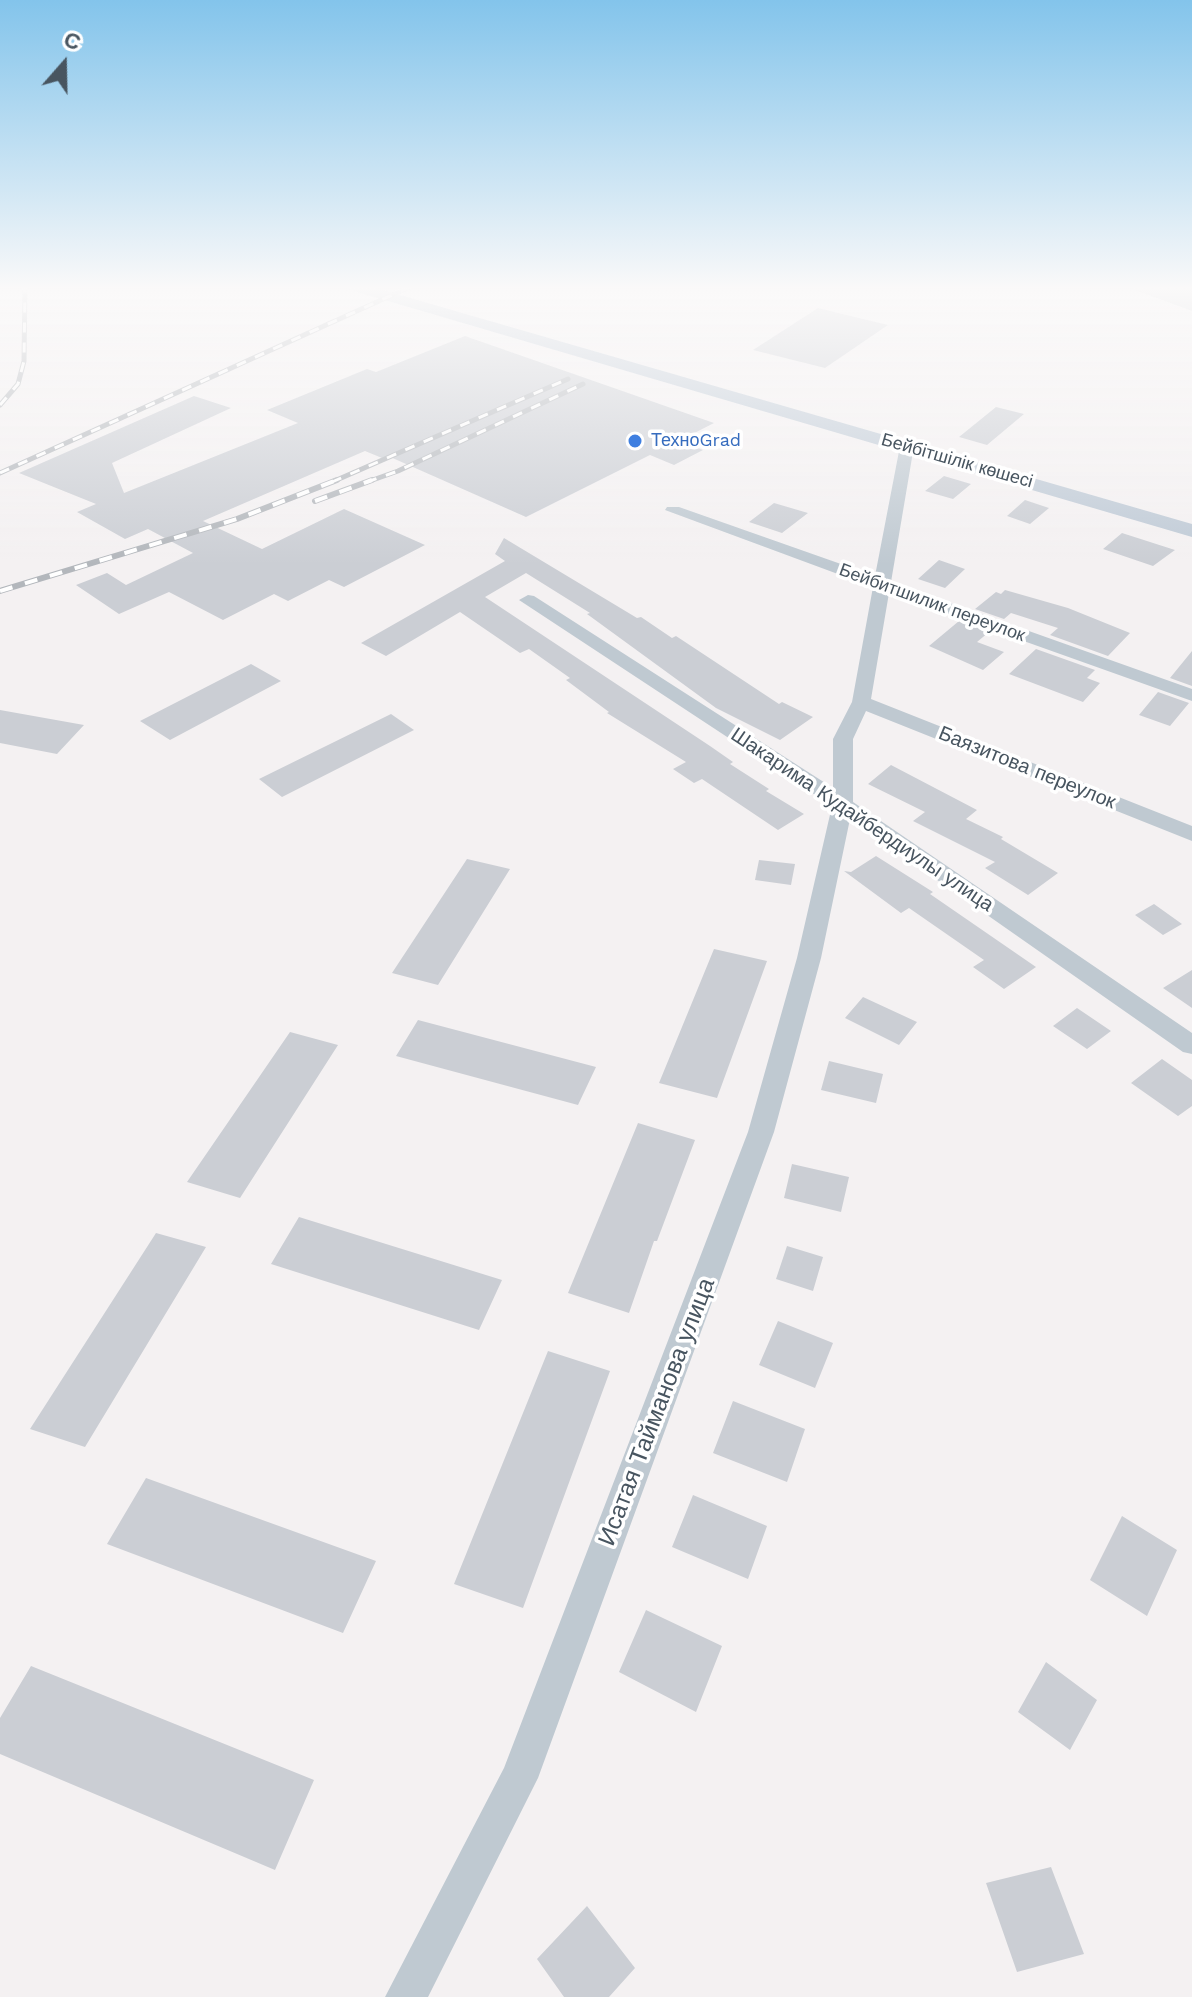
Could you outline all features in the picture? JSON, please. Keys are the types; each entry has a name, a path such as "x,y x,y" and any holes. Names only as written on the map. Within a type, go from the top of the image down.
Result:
{"street":[{"name":"Бейбітшілік көшесі","path":"676,379 1192,531"},
{"name":"Исатая Тайманова улица","path":"406,1997 519,1778 761,1132 809,958 843,804 843,739 861,702 907,446"},
{"name":"Бейбитшилик переулок","path":"673,510 1192,695"},
{"name":"Шакарима Кудайбердиулы улица","path":"528,600 843,804 1192,1045"},
{"name":"Баязитова переулок","path":"861,702 1192,834"}],"building":[{"path":"342,379 589,379 714,423 679,441 703,450 674,465 650,455 526,517 388,456 382,458 365,451 203,521 262,549 344,509 425,545 344,587 329,580 288,601 274,594 223,620 169,592 119,614 76,585 107,573 126,585 193,553 148,529 125,539 77,512 96,504 19,473 194,396 231,408 112,463 124,493 298,423 267,410"},
{"path":"996,407 1024,414 987,445 959,437"},
{"path":"944,476 971,484 953,499 925,491"},
{"path":"1025,500 1049,508 1030,524 1007,516"},
{"path":"774,503 808,513 782,533 749,522"},
{"path":"1122,533 1175,550 1153,566 1103,549"},
{"path":"504,538 672,638 676,636 779,704 782,702 813,717 780,740 716,708 587,614 590,613 526,573 485,597 710,746 733,762 730,764 769,789 766,791 804,814 778,830 702,779 694,783 673,769 686,762 607,713 566,680 570,678 529,649 520,653 460,612 386,656 361,643 505,561 495,554"},
{"path":"939,560 965,569 945,588 918,579"},
{"path":"1005,590 1068,608 1130,633 1108,656 1050,635 1058,628 1011,613 1004,619 975,609 996,592 1001,594"},
{"path":"959,621 989,632 977,642 1004,652 983,670 929,646"},
{"path":"1036,649 1095,670 1087,678 1100,683 1083,702 1009,674"},
{"path":"1192,651 1192,686 1170,678"},
{"path":"251,664 281,681 170,740 140,721"},
{"path":"1158,692 1189,703 1170,726 1139,715"},
{"path":"0,710 84,725 57,754 0,743"},
{"path":"391,714 414,730 282,797 259,779"},
{"path":"891,765 977,810 966,819 1003,837 1001,839 1058,873 1028,895 985,868 995,862 913,821 925,812 868,784"},
{"path":"876,856 933,892 930,894 1036,967 1004,989 973,967 984,960 909,908 901,913 844,871 851,872"},
{"path":"467,859 510,869 438,985 392,973"},
{"path":"759,860 795,864 791,885 755,880"},
{"path":"1154,904 1182,924 1163,935 1135,915"},
{"path":"714,949 767,961 717,1098 659,1083"},
{"path":"1192,970 1192,1008 1163,988"},
{"path":"863,997 917,1022 899,1045 845,1018"},
{"path":"1077,1008 1111,1031 1087,1049 1053,1026"},
{"path":"418,1020 596,1067 578,1105 396,1056"},
{"path":"290,1032 338,1045 240,1198 187,1182"},
{"path":"1162,1059 1192,1080 1192,1106 1178,1116 1131,1083"},
{"path":"829,1061 883,1074 876,1103 821,1090"},
{"path":"638,1123 695,1140 629,1313 568,1293"},
{"path":"792,1164 849,1177 841,1212 784,1198"},
{"path":"299,1217 502,1280 479,1330 271,1264"},
{"path":"156,1233 206,1247 85,1447 30,1429"},
{"path":"787,1246 823,1257 813,1291 776,1279"},
{"path":"778,1321 833,1343 815,1388 759,1365"},
{"path":"548,1351 610,1371 523,1608 454,1584"},
{"path":"733,1401 805,1429 787,1482 713,1453"},
{"path":"146,1478 376,1561 343,1633 107,1544"},
{"path":"693,1495 767,1526 748,1579 672,1547"},
{"path":"1122,1516 1177,1550 1147,1616 1090,1580"},
{"path":"646,1610 722,1646 696,1712 619,1672"},
{"path":"1046,1662 1097,1700 1070,1750 1018,1712"},
{"path":"31,1666 314,1780 275,1870 0,1754 0,1718"},
{"path":"1051,1867 1084,1954 1017,1972 986,1883"},
{"path":"587,1906 635,1968 609,1997 564,1997 537,1959"}],"railway":[{"path":"0,405 19,379"},
{"path":"0,473 207,379"},
{"path":"333,482 568,379"},
{"path":"367,482 398,471 583,384"},
{"path":"333,482 337,480"},
{"path":"315,501 372,480"},
{"path":"0,591 237,519 333,482"}],"place":[{"name":"ТехноGrad","path":"635,441"}]}
